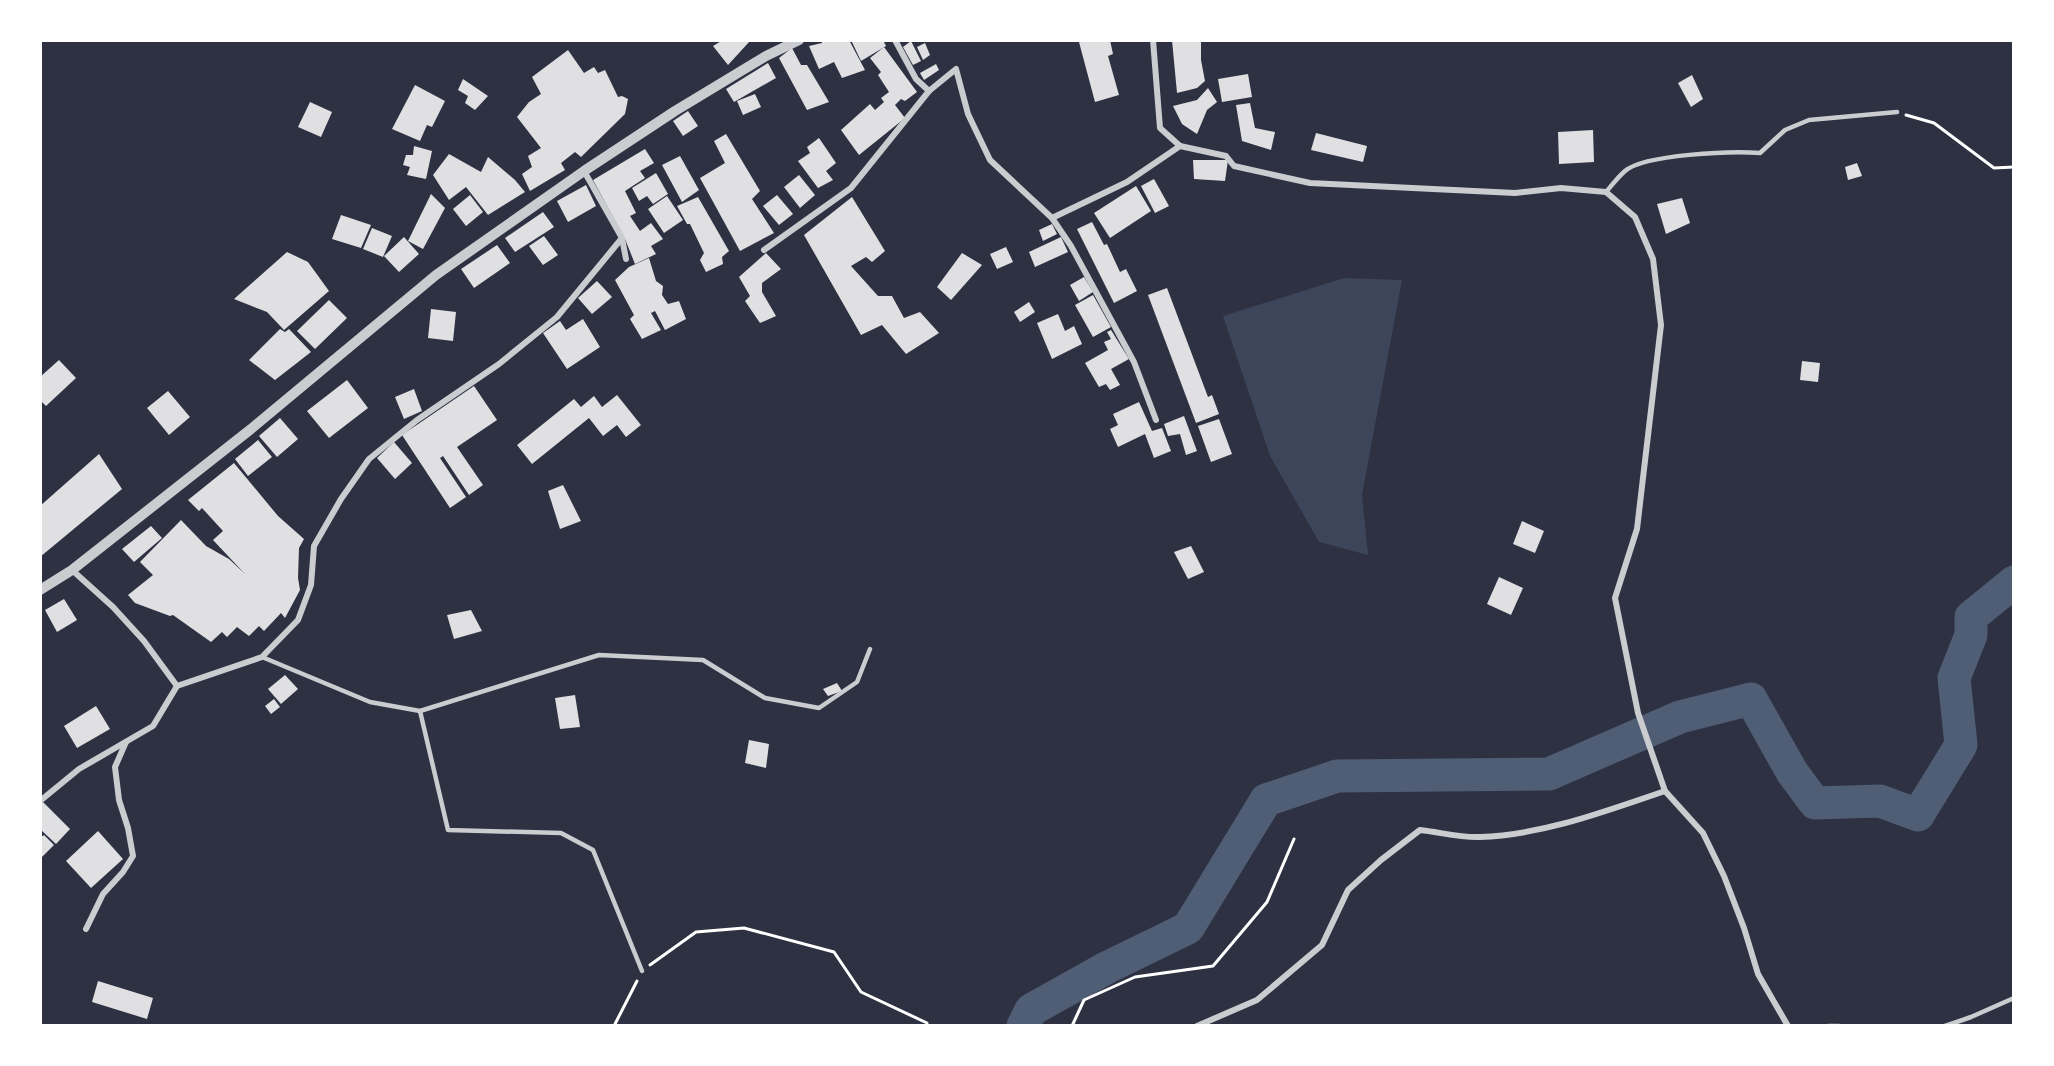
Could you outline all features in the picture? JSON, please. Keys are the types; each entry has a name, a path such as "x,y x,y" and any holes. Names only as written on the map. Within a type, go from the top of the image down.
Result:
{"street":[{"path":"40,590 72,570 267,415 436,274 584,171 719,83 799,40"},
{"path":"896,40 916,79 929,90"},
{"path":"1153,40 1160,128 1180,146 1226,156 1234,166 1310,183 1515,193 1561,188 1606,192 1635,217 1653,259 1661,325 1637,529 1615,598 1638,713 1665,791 1703,833 1724,876 1740,917 1758,974 1788,1026"},
{"path":"764,250 851,188 929,90 956,69 968,114 990,160 1052,218 1071,246 1134,362 1156,420"},
{"path":"1052,218 1127,182 1180,146"},
{"path":"584,171 621,238 626,259"},
{"path":"40,801 79,769 153,726 177,686 262,657 298,620 311,585 314,546 369,459 417,420 499,364 557,317 621,238"},
{"path":"72,570 113,607 177,686"},
{"path":"86,929 103,894 123,872 133,856 128,828 119,800 115,767 126,742"},
{"path":"1197,1026 1257,1000 1322,945 1348,890 1381,860 1420,830 1479,837 1536,830 1665,791"}],"lane":[{"path":"1606,192 1626,170 1645,163 1685,156 1732,152 1760,153 1785,130 1809,120 1897,112"},
{"path":"262,657 370,702 420,711 599,655 703,660 765,698 819,708 857,682 870,649"},
{"path":"420,711 448,830 561,833 593,850 642,971"},
{"path":"1945,1026 2013,998"},
{"path":"1828,1026 1839,1026"}],"path":[{"path":"1897,112 1934,123 1994,168 2013,167"},
{"path":"1072,1026 1084,1000 1135,977 1213,966 1267,902 1294,839"},
{"path":"614,1026 642,971 696,932 744,928 834,952 861,992 927,1023"}],"shaded area":[{"path":"1344,278 1402,280 1362,495 1368,555 1319,542 1270,456 1223,316"}],"building":[{"path":"723,40 750,41 728,65 713,46"},
{"path":"822,40 849,40 865,70 842,78 834,62 819,69 809,46 822,43"},
{"path":"851,40 883,40 886,46 861,61"},
{"path":"1110,40 1113,54 1108,56 1119,95 1095,102 1079,42"},
{"path":"1172,40 1201,40 1201,60 1205,81 1197,88 1177,93"},
{"path":"911,41 921,61 913,65 903,47"},
{"path":"925,43 930,55 923,60 917,47"},
{"path":"884,47 917,92 905,101 901,99 895,105 905,118 859,155 841,130 870,104 875,110 884,102 881,98 889,92 878,75 881,72 870,58"},
{"path":"792,48 801,65 807,65 829,102 807,110 779,58"},
{"path":"568,50 584,73 594,67 598,73 605,70 618,97 628,99 625,114 581,157 575,152 561,163 565,170 530,191 522,174 532,167 528,156 541,148 517,117 529,102 541,94 532,77"},
{"path":"768,63 776,78 734,102 726,89"},
{"path":"936,64 939,70 924,80 920,73"},
{"path":"1248,74 1252,97 1222,102 1218,79"},
{"path":"1692,75 1703,99 1691,107 1678,83"},
{"path":"463,79 488,96 475,110 465,103 468,96 458,90"},
{"path":"415,85 445,101 432,127 427,125 420,141 392,129"},
{"path":"1208,88 1217,102 1207,110 1197,134 1182,124 1173,106 1197,100"},
{"path":"755,94 761,107 743,115 737,101"},
{"path":"310,102 332,112 321,137 298,127"},
{"path":"1250,103 1255,128 1275,132 1271,150 1242,141 1236,105"},
{"path":"688,111 698,126 683,136 673,121"},
{"path":"1593,130 1594,162 1559,164 1558,132"},
{"path":"1316,133 1367,146 1363,162 1311,150"},
{"path":"726,134 760,191 752,199 774,233 740,251 700,178 725,163 714,141"},
{"path":"819,138 836,163 826,171 833,180 818,188 798,161 810,153 807,147"},
{"path":"414,146 432,151 426,179 407,175 410,167 403,165 406,155 413,155"},
{"path":"645,149 654,163 640,171 645,178 625,191 636,213 630,216 640,231 651,223 663,239 651,246 656,254 635,264 625,239 593,180"},
{"path":"449,154 481,172 488,157 515,180 525,192 488,215 466,187 449,200 433,175"},
{"path":"680,156 699,190 682,202 662,165"},
{"path":"1193,160 1228,160 1225,181 1194,179"},
{"path":"1857,163 1862,176 1848,180 1845,167"},
{"path":"656,173 668,194 653,204 647,196 639,201 632,188"},
{"path":"799,175 815,195 800,208 784,187"},
{"path":"1154,179 1169,206 1155,213 1141,186"},
{"path":"586,185 596,206 568,222 557,201"},
{"path":"1136,186 1151,211 1110,238 1094,213"},
{"path":"431,194 445,208 423,249 408,241"},
{"path":"470,195 483,212 466,226 453,209"},
{"path":"777,195 793,214 779,225 763,206"},
{"path":"667,196 683,220 664,233 648,209"},
{"path":"698,197 729,251 722,257 723,264 706,272 700,260 704,253 690,224 687,224 677,206"},
{"path":"852,197 885,251 872,262 866,257 851,266 878,296 892,296 904,318 920,312 939,333 906,354 882,325 861,335 804,235"},
{"path":"1682,198 1690,223 1666,234 1657,204"},
{"path":"543,212 554,227 515,252 505,238"},
{"path":"341,215 371,225 361,248 332,239"},
{"path":"1092,222 1104,245 1107,244 1120,272 1126,269 1137,291 1114,303 1077,229"},
{"path":"1052,224 1057,234 1043,241 1039,230"},
{"path":"372,228 392,236 383,257 363,249"},
{"path":"544,236 558,255 543,265 529,246"},
{"path":"404,237 419,254 399,272 384,256"},
{"path":"1061,237 1068,252 1035,267 1029,252"},
{"path":"497,245 510,263 474,288 461,269"},
{"path":"1006,247 1013,262 997,269 990,254"},
{"path":"287,252 308,262 329,291 284,330 267,312 234,299"},
{"path":"766,253 781,269 762,283 762,292 776,316 760,323 745,301 750,296 739,277"},
{"path":"962,253 982,265 951,300 937,287"},
{"path":"649,258 656,281 663,286 662,295 668,304 679,301 686,319 665,330 655,311 651,313 661,330 642,339 630,319 634,315 615,280 629,267"},
{"path":"1084,277 1093,292 1079,301 1070,285"},
{"path":"597,281 612,297 592,314 578,298"},
{"path":"1167,288 1208,397 1212,395 1219,414 1196,423 1148,295"},
{"path":"1093,295 1111,327 1093,337 1075,305"},
{"path":"329,300 347,318 315,349 297,331"},
{"path":"1029,302 1035,312 1020,322 1014,312"},
{"path":"431,309 456,312 453,341 428,338"},
{"path":"1058,314 1065,331 1074,326 1082,344 1052,359 1037,323"},
{"path":"583,319 600,347 567,369 543,333 560,321 566,330"},
{"path":"280,329 285,332 289,329 311,352 275,380 249,360"},
{"path":"1111,330 1129,359 1111,369 1120,385 1110,390 1106,384 1099,387 1085,363 1108,350 1104,342 1111,339 1107,332"},
{"path":"59,360 76,378 46,406 40,400 40,377"},
{"path":"1802,361 1820,363 1818,382 1800,380"},
{"path":"347,380 368,408 329,438 307,411"},
{"path":"474,386 497,420 457,447 483,485 469,495 443,456 440,458 466,497 450,508 402,435"},
{"path":"414,389 422,411 404,419 395,397"},
{"path":"168,391 190,417 169,435 147,408"},
{"path":"617,395 641,425 626,437 617,425 603,436 589,418 532,464 517,445 574,399 581,407 594,396 602,407"},
{"path":"1139,402 1152,431 1162,428 1171,451 1154,458 1145,434 1118,447 1110,429 1118,425 1113,414"},
{"path":"1184,416 1197,451 1186,455 1180,434 1168,436 1164,424"},
{"path":"280,418 298,439 277,457 259,436"},
{"path":"1219,419 1232,454 1211,462 1198,426"},
{"path":"258,440 272,457 248,476 235,459"},
{"path":"394,442 412,463 395,479 377,458"},
{"path":"99,454 122,489 40,557 40,506"},
{"path":"234,463 278,516 304,539 299,548 300,590 285,618 281,613 264,631 259,626 249,636 237,627 227,637 222,632 211,642 173,615 170,616 135,603 128,595 153,575 140,562 181,520 206,546 229,559 245,574 213,540 223,531 202,508 199,511 188,500"},
{"path":"563,485 581,521 560,529 548,491"},
{"path":"1522,521 1544,531 1535,553 1513,544"},
{"path":"151,526 162,538 134,562 122,549"},
{"path":"1191,546 1204,572 1188,579 1174,552"},
{"path":"1499,577 1523,588 1511,615 1487,604"},
{"path":"64,599 77,620 57,632 45,610"},
{"path":"471,610 482,631 454,639 447,615"},
{"path":"285,675 298,689 281,704 268,689"},
{"path":"837,683 842,691 828,696 823,689"},
{"path":"575,695 580,727 560,729 555,698"},
{"path":"274,699 280,707 271,714 265,706"},
{"path":"96,706 110,729 77,748 64,726"},
{"path":"749,740 769,744 766,768 745,763"},
{"path":"43,802 70,829 56,844 40,829 40,805"},
{"path":"98,831 123,859 91,888 66,861"},
{"path":"44,835 54,845 40,859 40,838"},
{"path":"98,981 153,998 147,1019 92,1002"}],"waterway":[{"path":"1023,1026 1031,1010 1108,967 1188,928 1266,800 1337,776 1549,774 1680,717 1751,699 1792,772 1815,803 1880,801 1918,815 1961,745 1954,678 1971,635 1971,617 2014,582"}]}
